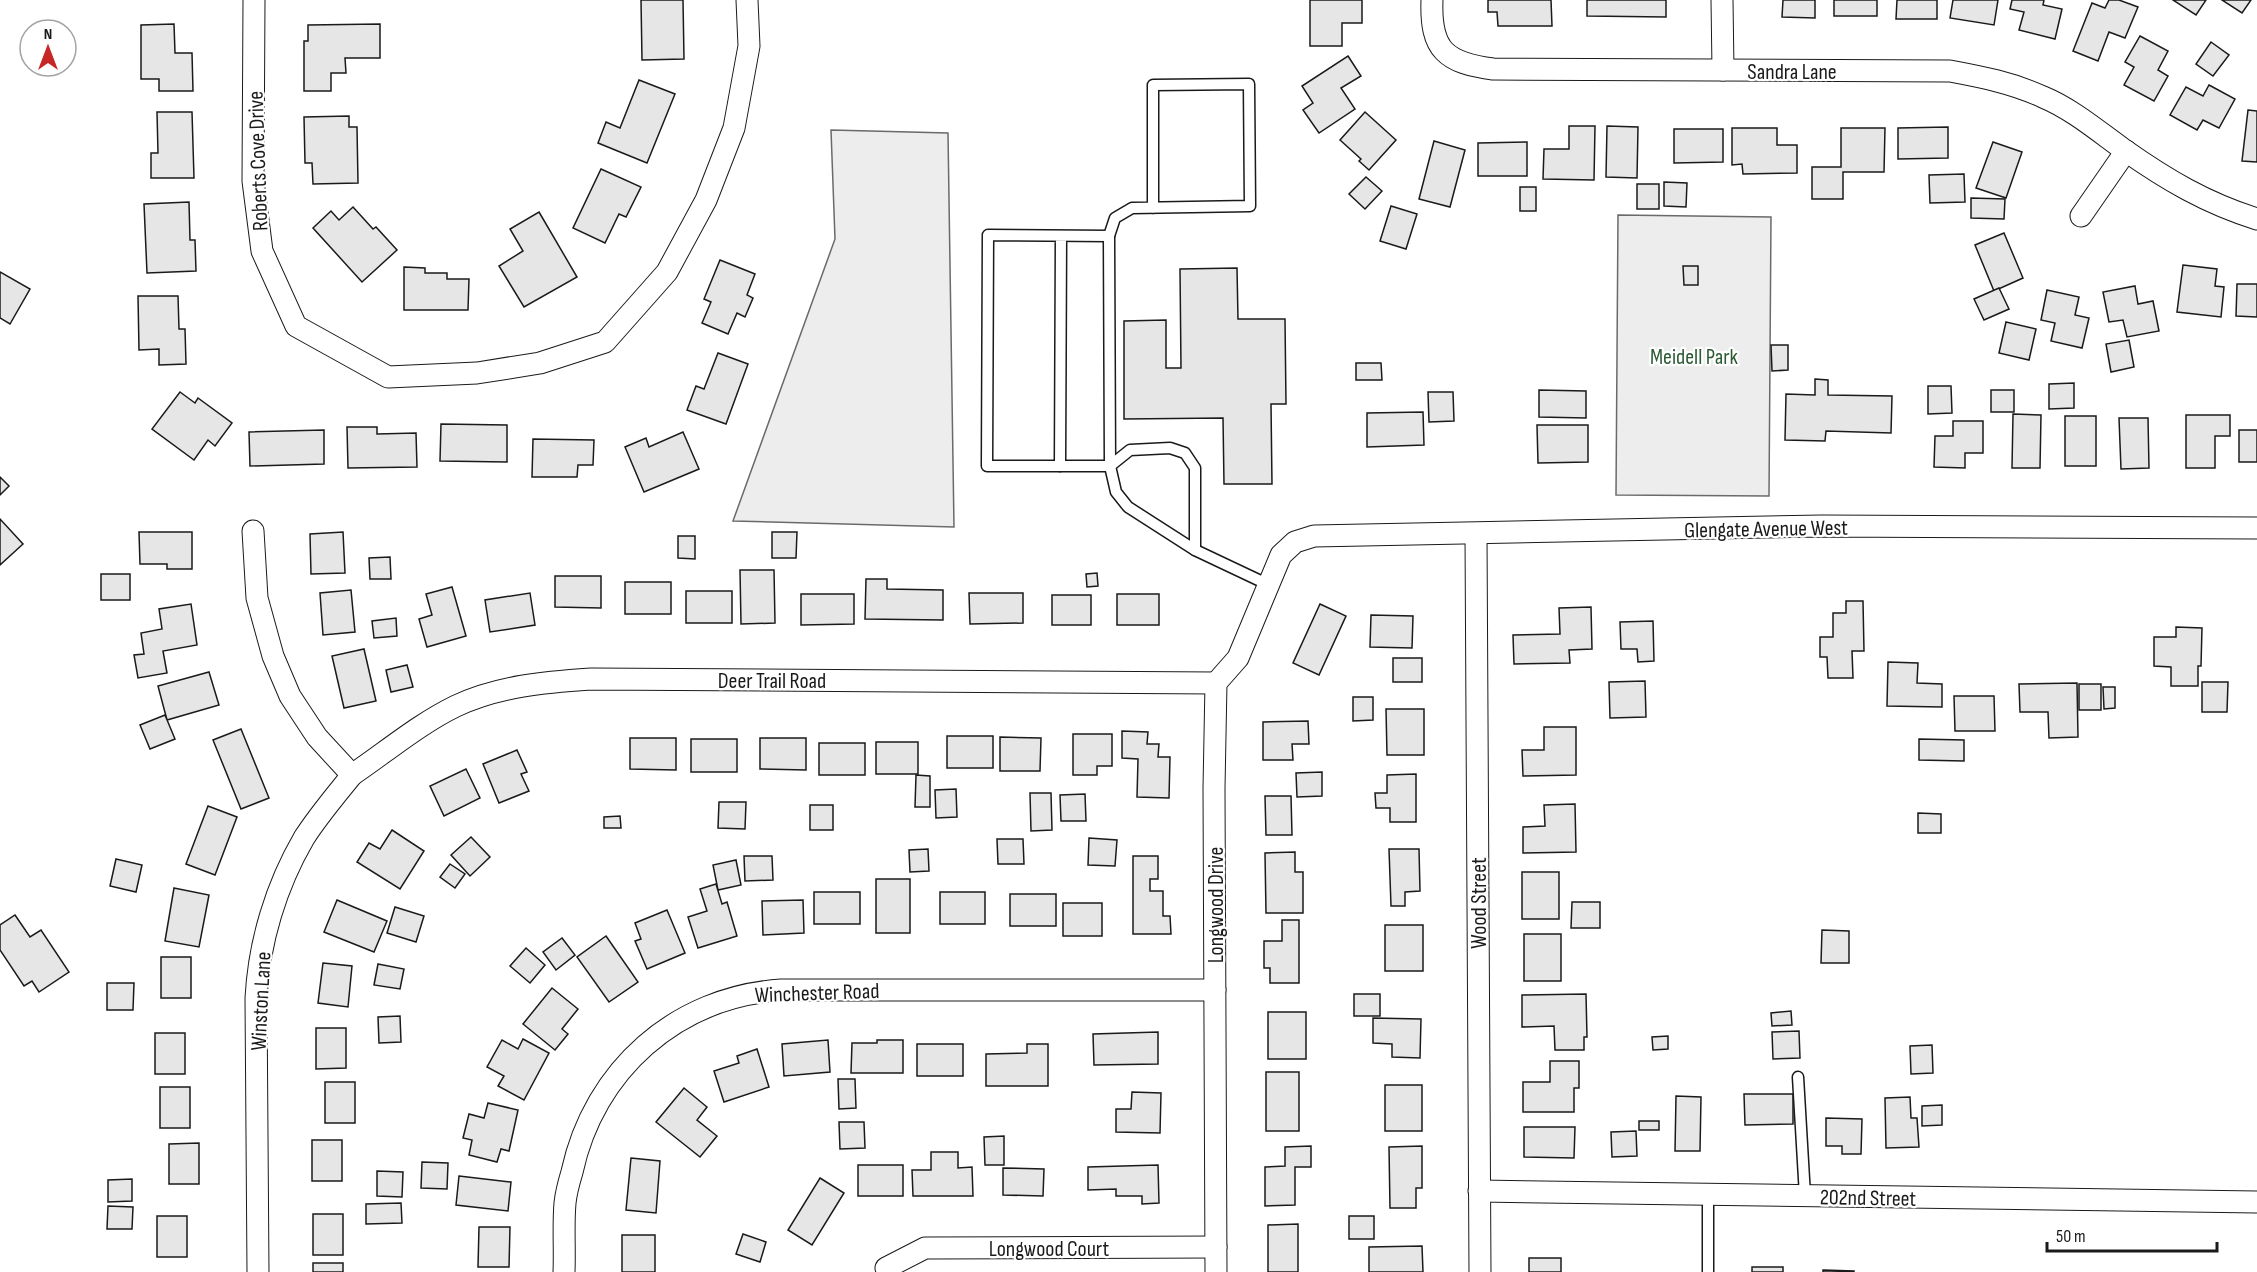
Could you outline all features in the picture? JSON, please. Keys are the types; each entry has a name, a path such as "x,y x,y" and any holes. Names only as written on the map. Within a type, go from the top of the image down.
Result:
{"street":[{"name":"Roberts Cove Drive","path":"254,0 253,181 262,251 296,326 388,377 477,373 540,363 606,342 668,272 706,200 734,128 749,46 747,0"},
{"name":"Sandra Lane","path":"1432,0 1433,29 1442,52 1466,65 1493,69 1950,71 1996,79 2044,97 2082,119 2179,187 2223,208 2257,219"},
{"path":"1722,0 1720,18 1723,70"},
{"path":"2081,216 2126,151"},
{"name":"Glengate Avenue West","path":"1269,585 1281,555 1295,542 1314,536 1822,526 2257,528"},
{"path":"253,531 257,598 273,656 290,696 317,737 352,775"},
{"name":"Wood Street","path":"1476,534 1480,1272"},
{"path":"1216,683 1238,658 1269,585"},
{"name":"Deer Trail Road","path":"352,775 430,721 457,706 491,694 558,681 591,679 1216,683"},
{"name":"Longwood Drive","path":"1216,683 1214,788 1216,1272"},
{"name":"Winston Lane","path":"258,1272 256,998 266,929 276,896 304,838 352,775"},
{"name":"Winchester Road","path":"564,1272 565,1202 575,1158 589,1117 617,1075 636,1054 688,1015 746,994 781,990 1215,990"},
{"name":"202nd Street","path":"1479,1191 2257,1202"},
{"name":"Longwood Court","path":"886,1268 925,1248 1216,1247"}],"lane":[{"path":"1153,208 1153,85 1249,84 1250,206 1153,208 1132,208 1115,218 1109,236 1110,466 1116,492 1128,507 1195,550 1269,585"},
{"path":"1109,236 988,235 987,466 1110,466 1130,450 1170,448 1185,453 1195,468 1195,550"},
{"path":"1060,466 1061,236"},
{"path":"1798,1077 1805,1196"},
{"path":"1708,1194 1708,1272"}],"shaded area":[{"path":"831,130 948,133 954,527 733,521 835,239"},
{"name":"Meidell Park","path":"1618,215 1771,217 1769,496 1616,495"}],"building":[{"path":"641,0 683,0 684,59 642,60"},
{"path":"1310,0 1362,0 1362,23 1342,23 1342,46 1310,46"},
{"path":"1488,0 1551,0 1552,26 1498,26 1497,12 1488,12"},
{"path":"1587,0 1666,0 1666,17 1587,16"},
{"path":"1783,0 1815,0 1815,18 1782,17"},
{"path":"1834,0 1877,0 1877,16 1834,16"},
{"path":"1897,0 1937,0 1937,19 1896,19"},
{"path":"1953,0 1998,0 1994,25 1950,18"},
{"path":"2012,0 2044,0 2043,5 2062,9 2055,39 2019,30 2024,12 2010,9"},
{"path":"2109,0 2119,0 2138,7 2125,38 2109,32 2098,61 2073,51 2092,3 2105,8"},
{"path":"2173,0 2206,0 2196,15"},
{"path":"2222,0 2251,0 2242,13"},
{"path":"174,24 175,53 192,53 193,91 159,91 159,79 141,79 141,25"},
{"path":"380,24 380,58 345,58 346,73 331,73 331,91 304,91 304,41 308,41 308,25"},
{"path":"2140,36 2168,51 2158,70 2168,76 2154,101 2124,85 2134,67 2125,62"},
{"path":"2211,42 2229,55 2213,76 2196,64"},
{"path":"1348,56 1361,76 1341,88 1355,109 1319,133 1303,110 1313,103 1302,86"},
{"path":"639,80 675,94 647,163 598,143 606,122 620,128"},
{"path":"2209,85 2235,99 2219,128 2203,120 2197,130 2170,115 2186,87 2203,96"},
{"path":"2248,110 2257,111 2257,162 2242,161"},
{"path":"157,112 192,112 194,178 151,178 151,153 158,153"},
{"path":"1365,112 1396,140 1369,170 1359,161 1361,159 1340,140"},
{"path":"349,116 349,127 357,127 358,183 313,184 312,163 305,163 304,117"},
{"path":"1569,126 1595,126 1594,180 1543,179 1544,149 1569,149"},
{"path":"1607,126 1638,127 1637,178 1606,177"},
{"path":"1948,127 1948,158 1898,159 1898,128"},
{"path":"1732,128 1777,128 1777,145 1797,145 1797,173 1743,174 1742,164 1732,165"},
{"path":"1841,128 1885,128 1884,172 1843,172 1843,199 1812,199 1812,167 1841,167"},
{"path":"1674,129 1723,129 1723,162 1674,163"},
{"path":"1434,141 1465,150 1450,207 1419,199"},
{"path":"1527,142 1527,176 1478,176 1478,143"},
{"path":"1993,142 2022,152 2006,198 1976,188"},
{"path":"601,169 641,187 626,217 619,214 605,243 573,228"},
{"path":"1964,174 1965,202 1930,203 1929,175"},
{"path":"1366,177 1382,191 1365,209 1349,194"},
{"path":"1664,182 1687,183 1686,207 1664,206"},
{"path":"1637,184 1659,184 1659,209 1637,209"},
{"path":"1520,187 1536,187 1536,211 1520,211"},
{"path":"1971,198 2005,199 2004,219 1971,218"},
{"path":"189,202 190,240 195,240 196,271 147,273 144,204"},
{"path":"1391,206 1417,214 1406,249 1380,241"},
{"path":"353,207 397,250 362,282 313,228 331,211 339,220"},
{"path":"539,212 577,277 524,307 499,266 523,251 510,229"},
{"path":"2004,233 2023,278 1994,291 1975,245"},
{"path":"720,260 755,274 747,295 753,298 745,317 737,313 728,334 702,323 711,302 704,299"},
{"path":"2183,265 2217,269 2215,286 2224,287 2221,317 2177,312"},
{"path":"1683,266 1698,266 1698,285 1684,285"},
{"path":"404,267 425,268 425,273 447,273 447,279 469,279 468,310 404,310"},
{"path":"1237,268 1238,319 1285,319 1286,404 1271,404 1272,484 1224,484 1223,418 1124,419 1124,321 1166,320 1166,368 1181,368 1180,269"},
{"path":"0,272 30,289 10,324 0,318"},
{"path":"2237,284 2257,284 2257,317 2236,316"},
{"path":"2135,286 2138,304 2153,301 2159,331 2127,337 2123,320 2109,322 2103,292"},
{"path":"1999,288 2009,309 1984,320 1974,299"},
{"path":"2047,290 2079,297 2075,315 2089,318 2082,348 2051,341 2055,323 2041,320"},
{"path":"138,296 178,296 179,329 185,329 186,364 159,365 159,349 139,350"},
{"path":"2006,322 2036,329 2029,360 1999,353"},
{"path":"2129,340 2134,367 2111,372 2106,344"},
{"path":"1771,345 1788,345 1788,370 1772,371"},
{"path":"718,353 748,364 726,424 687,410 696,386 704,389"},
{"path":"1356,363 1381,363 1382,380 1356,380"},
{"path":"1815,379 1828,380 1828,395 1892,396 1891,433 1826,431 1825,441 1785,440 1786,394 1815,395"},
{"path":"2074,383 2074,408 2049,409 2049,384"},
{"path":"1928,386 1951,386 1952,413 1928,414"},
{"path":"1539,390 1586,391 1586,418 1539,417"},
{"path":"1991,390 2014,390 2014,412 1991,412"},
{"path":"180,392 195,403 198,398 232,423 215,446 208,440 194,460 152,429"},
{"path":"1428,392 1453,392 1454,421 1429,422"},
{"path":"1423,412 1424,445 1367,447 1367,413"},
{"path":"2013,414 2041,415 2040,468 2012,468"},
{"path":"2186,415 2230,415 2230,436 2215,436 2215,468 2186,468"},
{"path":"2065,416 2096,416 2096,466 2065,466"},
{"path":"2119,418 2148,418 2149,468 2121,469"},
{"path":"1953,421 1983,421 1983,453 1965,453 1965,468 1934,467 1935,436 1953,436"},
{"path":"441,424 507,425 507,462 440,461"},
{"path":"1537,425 1588,425 1588,462 1538,463"},
{"path":"347,427 377,427 377,434 416,433 417,467 348,468"},
{"path":"324,430 324,464 250,466 249,432"},
{"path":"2239,430 2257,430 2257,462 2239,462"},
{"path":"683,432 699,469 644,492 625,447 646,438 649,447"},
{"path":"533,439 594,440 593,465 578,465 577,477 532,477"},
{"path":"0,477 9,486 0,495"},
{"path":"0,519 23,544 0,565"},
{"path":"139,532 192,532 192,569 167,569 167,564 140,564"},
{"path":"343,532 345,573 311,574 310,534"},
{"path":"772,532 797,532 796,558 772,558"},
{"path":"678,536 695,536 695,559 678,558"},
{"path":"390,557 391,579 370,579 369,558"},
{"path":"740,570 774,570 775,623 741,624"},
{"path":"1097,573 1098,586 1087,587 1086,574"},
{"path":"101,574 130,574 130,600 101,600"},
{"path":"555,576 601,576 601,608 555,607"},
{"path":"866,579 887,579 887,589 943,590 943,620 865,619"},
{"path":"625,582 671,582 671,614 625,614"},
{"path":"452,587 466,636 427,647 419,619 432,615 426,594"},
{"path":"351,590 355,632 323,635 320,593"},
{"path":"686,591 732,591 732,623 686,623"},
{"path":"530,593 535,625 490,632 485,600"},
{"path":"969,593 1023,593 1023,623 970,624"},
{"path":"801,594 854,594 854,624 801,625"},
{"path":"1117,594 1159,594 1159,625 1117,625"},
{"path":"1052,595 1091,595 1091,625 1052,625"},
{"path":"1846,601 1863,601 1864,651 1852,651 1853,678 1828,678 1827,657 1820,657 1820,637 1833,637 1833,613 1846,613"},
{"path":"191,604 197,645 163,651 167,673 138,678 134,655 144,654 141,633 162,629 159,609"},
{"path":"1320,604 1346,616 1319,675 1293,663"},
{"path":"1591,607 1592,649 1569,650 1570,663 1514,664 1513,635 1560,634 1559,608"},
{"path":"1371,615 1413,616 1412,648 1370,647"},
{"path":"396,618 397,636 374,638 372,621"},
{"path":"1653,621 1654,661 1638,662 1637,649 1621,649 1620,622"},
{"path":"2176,627 2202,628 2198,686 2171,686 2171,667 2154,666 2154,637 2176,637"},
{"path":"364,649 376,701 344,708 332,656"},
{"path":"1393,658 1422,658 1422,682 1393,682"},
{"path":"1888,662 1918,663 1917,683 1942,684 1942,707 1887,706"},
{"path":"407,665 413,687 391,692 386,670"},
{"path":"209,672 219,705 167,720 158,686"},
{"path":"1645,681 1646,717 1610,718 1609,682"},
{"path":"2202,682 2228,682 2227,712 2202,712"},
{"path":"2077,683 2078,737 2049,738 2048,712 2020,712 2019,684"},
{"path":"2079,684 2101,684 2101,710 2079,710"},
{"path":"2103,687 2115,687 2115,708 2104,709"},
{"path":"1954,696 1994,696 1995,731 1955,731"},
{"path":"1353,697 1373,697 1373,720 1353,721"},
{"path":"1386,709 1424,709 1424,755 1387,755"},
{"path":"165,715 175,739 150,749 140,725"},
{"path":"1308,721 1309,744 1292,744 1293,760 1263,760 1263,722"},
{"path":"1544,727 1576,727 1576,775 1523,776 1522,750 1544,750"},
{"path":"241,729 269,798 241,809 213,740"},
{"path":"1122,731 1148,732 1147,744 1159,744 1158,757 1170,757 1169,798 1137,797 1138,759 1122,758"},
{"path":"1073,734 1112,734 1112,766 1097,766 1097,775 1073,775"},
{"path":"947,736 993,736 993,768 947,768"},
{"path":"1000,737 1041,738 1040,771 1000,771"},
{"path":"630,738 676,738 676,770 630,769"},
{"path":"760,738 806,738 806,770 760,769"},
{"path":"691,739 737,739 737,772 691,772"},
{"path":"1919,739 1964,740 1964,761 1919,760"},
{"path":"876,742 918,742 918,774 876,774"},
{"path":"819,743 865,743 865,775 819,775"},
{"path":"517,750 527,772 521,774 529,791 499,803 483,764"},
{"path":"466,769 480,798 444,816 430,786"},
{"path":"1322,772 1322,796 1297,797 1296,773"},
{"path":"1416,774 1416,822 1390,822 1390,808 1376,808 1375,793 1387,793 1387,775"},
{"path":"916,775 930,776 930,807 915,807"},
{"path":"956,789 957,817 936,818 935,790"},
{"path":"1030,793 1051,793 1052,830 1031,831"},
{"path":"1085,794 1086,821 1061,821 1060,795"},
{"path":"1265,796 1291,796 1292,835 1266,835"},
{"path":"719,802 746,802 745,829 718,828"},
{"path":"1575,804 1576,852 1523,853 1523,827 1545,826 1544,805"},
{"path":"810,805 833,805 833,830 810,830"},
{"path":"208,806 237,817 215,875 186,864"},
{"path":"1918,813 1941,814 1941,833 1918,833"},
{"path":"620,816 621,828 604,828 604,817"},
{"path":"392,830 424,851 400,889 357,862 369,843 380,849"},
{"path":"471,837 490,857 470,876 451,855"},
{"path":"1089,838 1117,840 1115,866 1088,865"},
{"path":"997,839 1023,839 1024,864 998,864"},
{"path":"928,849 929,871 910,872 909,850"},
{"path":"1389,849 1419,849 1420,891 1405,892 1405,906 1391,906"},
{"path":"1295,852 1295,872 1303,872 1303,913 1266,913 1265,853"},
{"path":"744,856 772,856 773,880 745,881"},
{"path":"1133,856 1158,856 1158,879 1150,879 1150,891 1163,891 1163,916 1170,916 1171,934 1133,934"},
{"path":"116,859 142,865 136,892 110,886"},
{"path":"736,860 741,885 718,890 713,865"},
{"path":"450,864 465,874 455,888 440,877"},
{"path":"1522,872 1559,872 1559,919 1522,919"},
{"path":"876,879 910,879 910,933 876,933"},
{"path":"716,884 722,904 727,902 737,936 698,948 688,917 707,911 700,889"},
{"path":"174,888 209,895 199,947 165,941"},
{"path":"814,892 860,892 860,924 814,924"},
{"path":"940,892 985,892 985,924 940,924"},
{"path":"1010,894 1056,894 1056,926 1010,926"},
{"path":"337,900 387,921 374,952 324,932"},
{"path":"803,900 804,933 763,935 762,901"},
{"path":"1572,902 1600,902 1600,928 1571,928"},
{"path":"1063,903 1102,903 1102,936 1063,936"},
{"path":"395,907 424,916 416,942 387,933"},
{"path":"667,910 685,953 647,969 635,941 641,939 635,923"},
{"path":"15,915 30,937 41,930 69,972 39,992 32,981 24,986 0,950 0,925"},
{"path":"1282,920 1299,920 1299,983 1270,983 1270,968 1264,968 1264,941 1282,941"},
{"path":"1385,925 1423,925 1423,971 1385,971"},
{"path":"1822,930 1849,931 1849,963 1821,963"},
{"path":"1524,934 1561,934 1561,981 1524,981"},
{"path":"606,936 638,982 609,1002 577,957"},
{"path":"562,938 575,955 556,970 543,952"},
{"path":"526,948 545,965 530,983 510,966"},
{"path":"161,957 191,957 191,998 161,998"},
{"path":"323,963 352,966 348,1007 318,1003"},
{"path":"378,964 404,969 400,989 374,985"},
{"path":"107,983 134,983 133,1010 107,1010"},
{"path":"552,988 578,1009 562,1029 568,1034 555,1050 523,1024"},
{"path":"1354,994 1380,994 1380,1016 1354,1016"},
{"path":"1586,994 1587,1037 1584,1037 1584,1050 1555,1050 1554,1026 1522,1027 1522,995"},
{"path":"1791,1011 1792,1025 1772,1026 1771,1013"},
{"path":"1268,1012 1306,1012 1306,1059 1268,1059"},
{"path":"400,1016 401,1042 379,1043 378,1017"},
{"path":"1373,1018 1421,1019 1420,1058 1392,1057 1392,1044 1373,1043"},
{"path":"316,1028 346,1028 346,1068 316,1069"},
{"path":"1799,1031 1800,1058 1773,1059 1772,1032"},
{"path":"1158,1032 1158,1064 1094,1065 1093,1034"},
{"path":"155,1033 185,1033 185,1074 155,1074"},
{"path":"1668,1036 1668,1049 1653,1050 1652,1037"},
{"path":"523,1039 549,1053 524,1100 498,1086 504,1076 487,1067 502,1040 518,1049"},
{"path":"828,1040 830,1072 784,1076 782,1044"},
{"path":"877,1040 903,1040 903,1073 851,1073 852,1043 877,1043"},
{"path":"917,1044 963,1044 963,1076 917,1076"},
{"path":"1027,1044 1048,1044 1048,1086 986,1086 986,1054 1027,1053"},
{"path":"1932,1045 1933,1073 1911,1074 1910,1046"},
{"path":"757,1049 769,1087 724,1102 714,1071 739,1063 737,1056"},
{"path":"1550,1061 1579,1061 1579,1088 1574,1088 1574,1112 1523,1112 1523,1082 1550,1082"},
{"path":"1266,1072 1299,1072 1299,1131 1266,1131"},
{"path":"838,1079 855,1079 856,1108 839,1109"},
{"path":"325,1082 355,1082 355,1123 325,1123"},
{"path":"1385,1085 1422,1085 1422,1131 1385,1131"},
{"path":"160,1087 190,1087 190,1128 160,1128"},
{"path":"684,1088 707,1107 697,1120 717,1136 700,1157 656,1122"},
{"path":"1132,1092 1161,1093 1160,1133 1116,1132 1116,1109 1131,1109"},
{"path":"1744,1094 1793,1094 1793,1124 1745,1125"},
{"path":"1676,1096 1701,1097 1700,1151 1675,1151"},
{"path":"1910,1097 1911,1118 1917,1118 1919,1147 1886,1148 1885,1098"},
{"path":"488,1103 518,1110 509,1151 501,1149 497,1162 469,1155 472,1140 463,1138 469,1114 484,1118"},
{"path":"1942,1105 1942,1125 1922,1126 1922,1106"},
{"path":"1826,1118 1862,1119 1861,1154 1842,1154 1842,1146 1826,1146"},
{"path":"1639,1121 1659,1121 1659,1130 1639,1130"},
{"path":"839,1122 864,1122 865,1148 840,1149"},
{"path":"1524,1127 1575,1127 1574,1158 1524,1157"},
{"path":"1636,1131 1637,1156 1612,1157 1611,1132"},
{"path":"1004,1136 1004,1165 985,1165 984,1137"},
{"path":"312,1140 342,1140 342,1181 312,1181"},
{"path":"199,1143 199,1184 169,1184 169,1144"},
{"path":"1311,1146 1311,1167 1295,1167 1295,1205 1265,1206 1265,1167 1285,1166 1285,1147"},
{"path":"1422,1146 1422,1188 1416,1188 1416,1208 1390,1208 1389,1147"},
{"path":"931,1152 958,1152 958,1168 972,1167 973,1196 913,1196 912,1170 931,1170"},
{"path":"631,1158 660,1161 656,1213 626,1210"},
{"path":"422,1162 448,1163 447,1189 421,1188"},
{"path":"858,1165 903,1165 903,1196 858,1196"},
{"path":"1158,1165 1159,1203 1142,1204 1142,1196 1116,1196 1116,1189 1088,1190 1088,1167"},
{"path":"1003,1168 1044,1169 1043,1196 1003,1195"},
{"path":"377,1171 403,1172 402,1197 377,1196"},
{"path":"459,1176 511,1182 508,1211 456,1205"},
{"path":"820,1178 844,1193 812,1245 788,1230"},
{"path":"132,1179 132,1201 108,1202 108,1180"},
{"path":"401,1203 402,1223 366,1224 366,1204"},
{"path":"108,1206 133,1207 132,1229 107,1229"},
{"path":"313,1214 343,1214 343,1255 313,1255"},
{"path":"157,1216 187,1216 187,1257 157,1257"},
{"path":"1349,1216 1374,1216 1374,1239 1349,1239"},
{"path":"1298,1224 1298,1272 1268,1272 1268,1225"},
{"path":"479,1227 510,1227 509,1267 478,1267"},
{"path":"743,1234 766,1242 760,1262 736,1254"},
{"path":"622,1235 655,1235 655,1272 622,1272"},
{"path":"1422,1246 1423,1272 1369,1272 1369,1247"},
{"path":"1529,1258 1561,1258 1561,1272 1529,1272"},
{"path":"313,1263 343,1263 343,1272 313,1272"},
{"path":"1752,1267 1783,1267 1783,1272 1752,1272"},
{"path":"1823,1270 1854,1271 1854,1272 1823,1272"}]}
